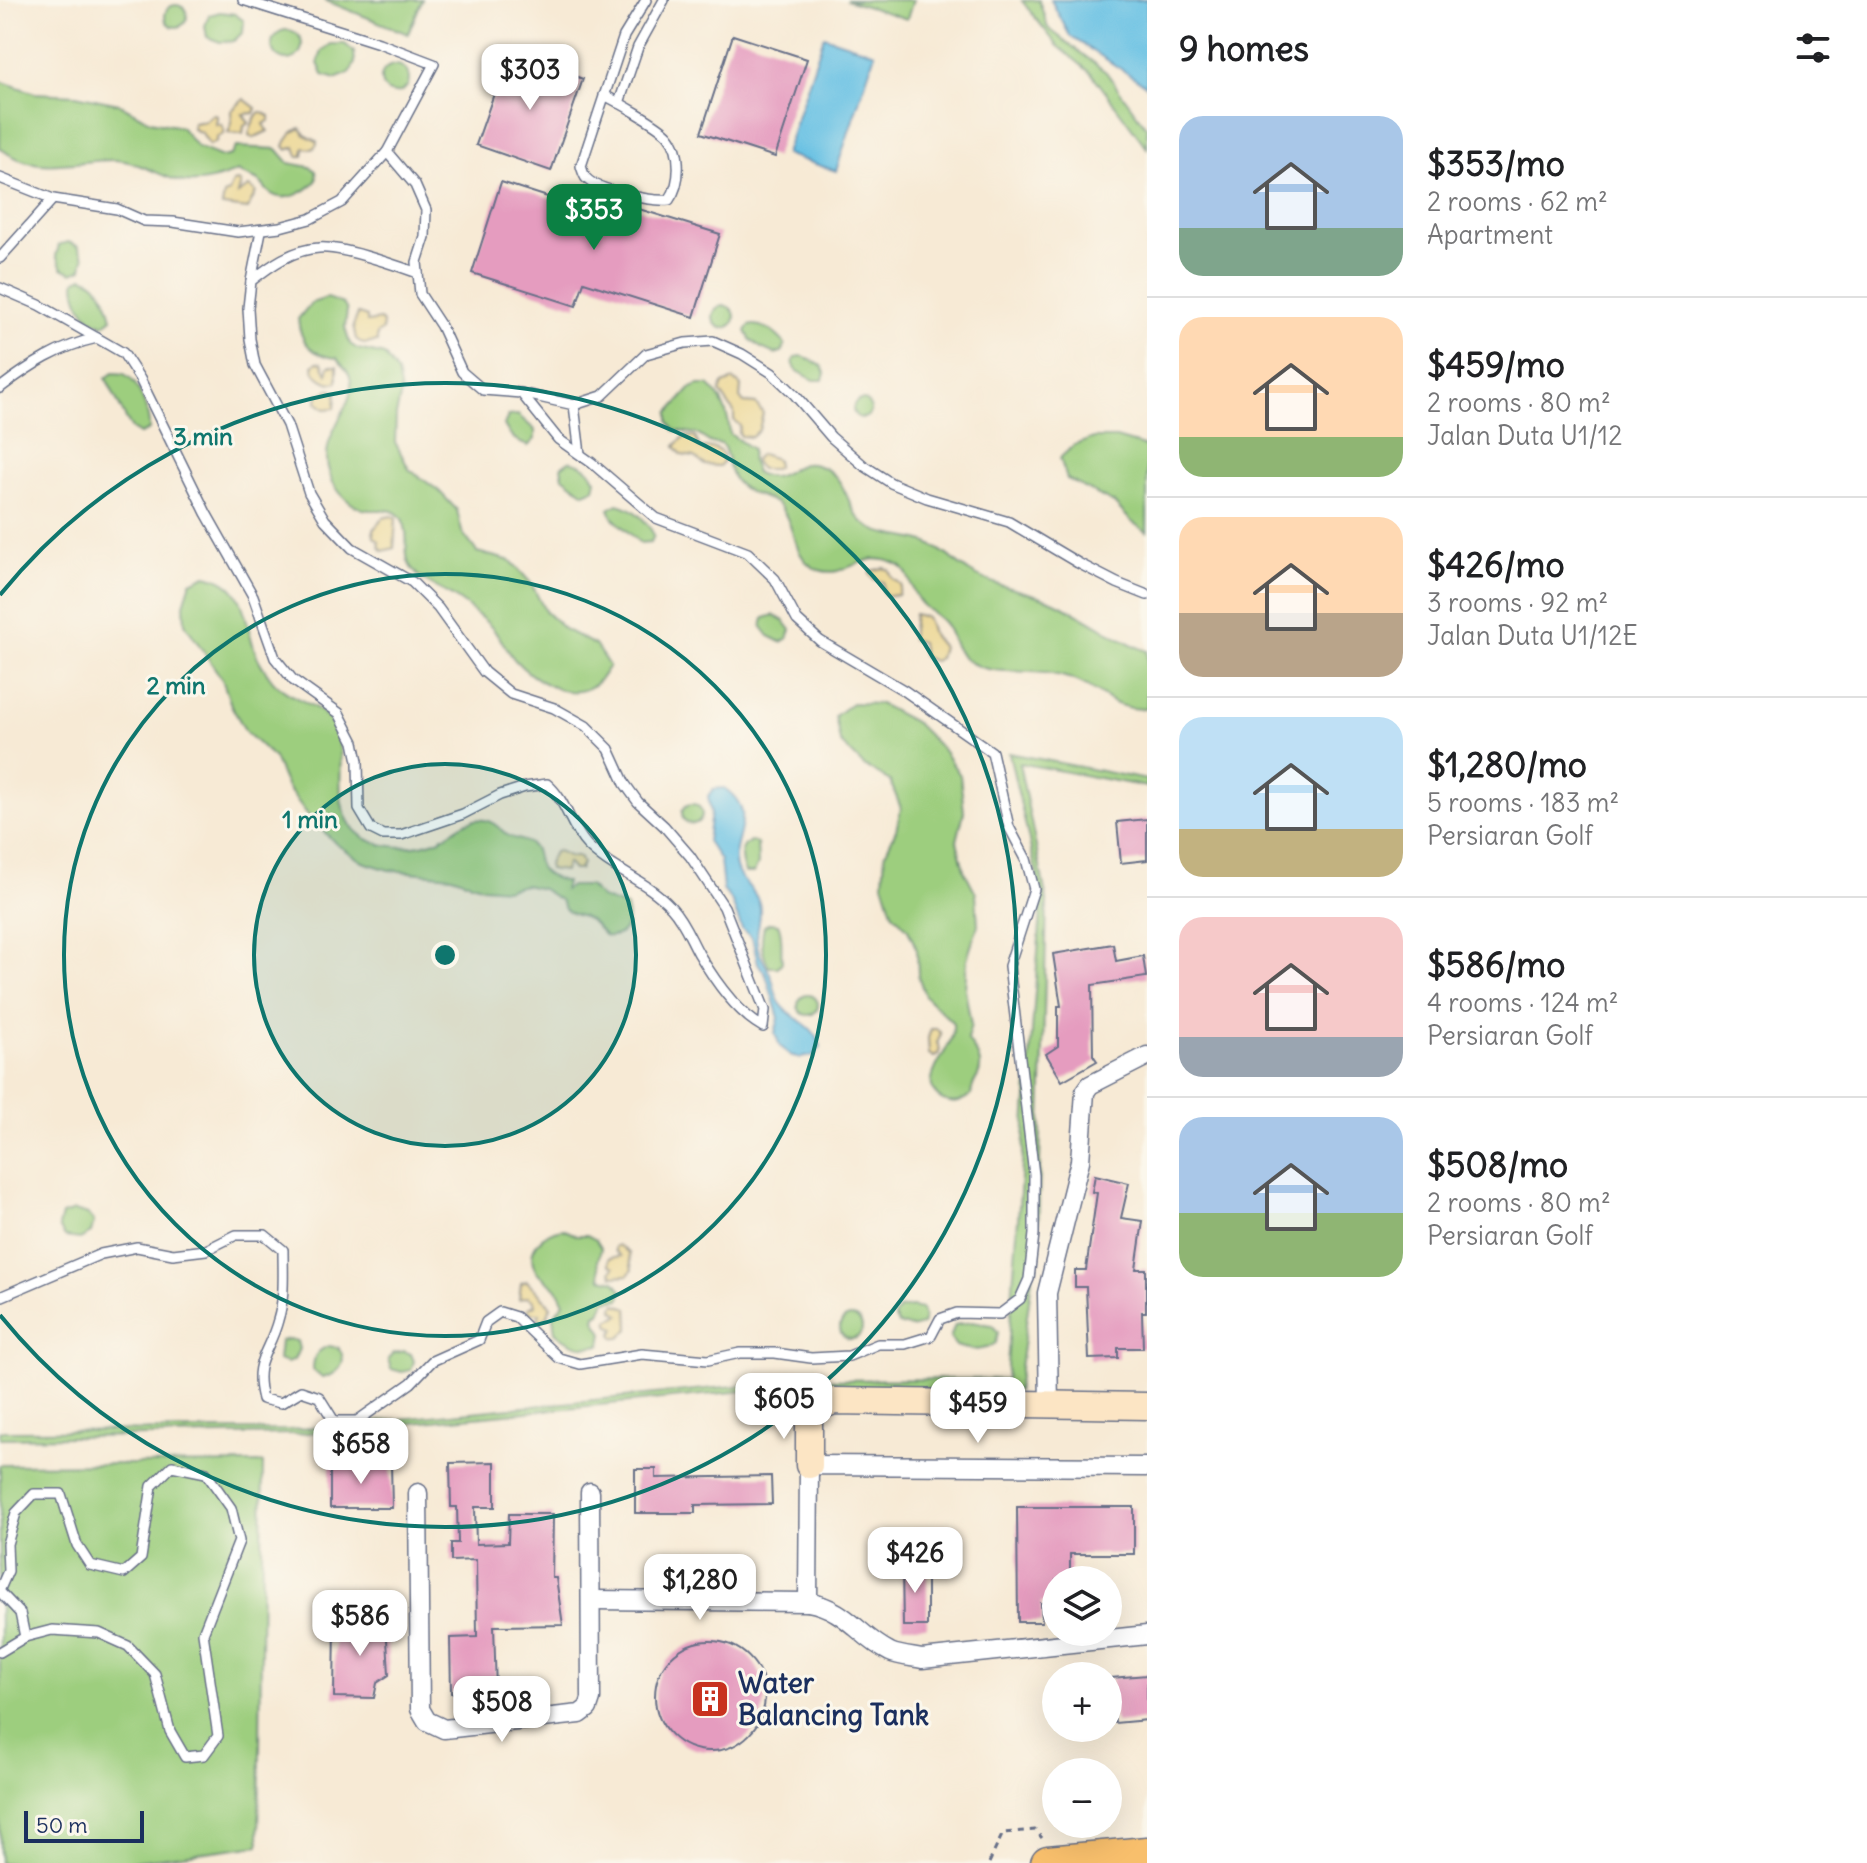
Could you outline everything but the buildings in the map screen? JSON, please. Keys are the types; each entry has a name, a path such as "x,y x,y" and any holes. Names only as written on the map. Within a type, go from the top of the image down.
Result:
{"highway":[{"path":"1055,1862 1147,1854"}],"street":[{"path":"1049,1405 1047,1293 1080,1161 1085,1092 1090,1085 1147,1056"},
{"path":"808,1602 809,1416 818,1407 834,1401 1147,1406"},
{"path":"809,1465 1147,1467"},
{"path":"418,1493 420,1709 427,1721 444,1729 580,1714 588,1708 591,1699 592,1600 590,1492"},
{"path":"592,1600 808,1602 838,1612 891,1652 922,1659 1147,1635"}],"lane":[{"path":"0,178 53,199 117,209 144,221 238,232 261,231 310,219 342,202 387,152 434,64 379,43 243,0"},
{"path":"604,95 667,135 674,149 678,171 669,200 658,201 595,185 585,177 581,166 604,95 624,36 646,0"},
{"path":"619,103 638,47 663,0"},
{"path":"387,152 415,185 426,210 425,237 417,262 420,294 441,326 462,372 483,390 521,393 574,405 602,396 646,354 685,343 713,341 772,373 831,437 863,465 891,483 927,498 1009,522 1078,563 1147,595"},
{"path":"0,258 53,199"},
{"path":"0,288 39,305 123,353 140,379 206,513 253,596 275,658 293,680 339,713 354,742 358,761 359,809 371,829 383,835 401,835 451,819 500,795 547,784 559,794 584,842 598,856 670,905 743,1016 763,1027 765,1010 724,907 690,856 638,802 625,784 609,749 586,726 554,708 511,694 461,643 438,608 412,582 352,548 325,520 309,493 287,425 255,365 248,308 261,231"},
{"path":"251,281 293,254 320,247 379,260 418,273"},
{"path":"0,388 47,355 71,344 97,338"},
{"path":"0,1297 101,1254 137,1247 173,1254 206,1250 236,1235 265,1235 283,1250 283,1285 278,1320 261,1357 257,1380 262,1399 281,1403 301,1391 319,1397 334,1421 357,1421 388,1402 432,1361 479,1340 486,1322 500,1312 516,1317 559,1358 580,1364 642,1354 708,1360 740,1353 775,1353 811,1358 849,1356 878,1344 905,1344 931,1336 940,1319 957,1313 1000,1314 1020,1299 1029,1279 1034,1234 1034,1175 1009,966 1034,889 1026,859 1009,827 992,752 905,691 820,641 797,620 775,579 748,553 656,518 558,439 521,393"},
{"path":"574,405 580,454"},
{"path":"0,1652 25,1637 52,1630 99,1633 128,1646 155,1674 170,1731 185,1757 204,1755 218,1736 203,1633 239,1541 231,1508 206,1473 172,1466 152,1486 141,1558 124,1573 90,1565 77,1545 61,1494 34,1494 16,1513 7,1544 8,1571 0,1591 20,1613 25,1637"}],"path":[{"path":"989,1863 1003,1833 1035,1830 1055,1862"}],"green space":[{"path":"324,0 422,0 408,34"},
{"path":"846,0 913,0 907,19"},
{"path":"1039,0 1048,28 1106,72 1147,128 1147,148 1092,74 1057,45 1022,1"},
{"path":"176,5 184,8 187,16 184,24 176,27 168,24 165,16 168,8"},
{"path":"220,12 235,14 244,21 243,32 234,41 220,42 207,37 205,26 209,15"},
{"path":"287,30 298,34 302,45 298,56 287,60 276,56 272,45 276,34"},
{"path":"331,44 345,44 354,52 355,63 350,73 335,79 323,75 318,63 322,51"},
{"path":"395,65 405,69 409,79 405,89 395,93 385,89 381,79 385,69"},
{"path":"0,81 35,93 76,95 119,104 150,121 181,127 197,147 222,157 231,155 236,147 277,149 289,163 316,171 317,180 302,192 283,197 270,193 258,181 238,171 212,180 184,182 123,161 27,162 0,148"},
{"path":"68,242 78,246 84,258 82,269 72,273 62,268 56,256 59,245"},
{"path":"83,277 95,283 106,298 112,318 103,325 91,318 79,302 75,281"},
{"path":"327,298 343,304 347,310 345,328 350,344 384,355 397,373 401,393 395,442 409,469 439,491 457,510 462,532 477,552 511,561 531,583 545,611 564,629 595,645 609,666 594,685 584,690 562,690 530,674 514,659 489,624 411,568 406,550 406,530 399,515 356,506 336,487 327,460 328,447 349,399 350,377 337,358 309,347 298,319 311,303"},
{"path":"720,306 728,306 735,317 728,328 720,328 713,321 713,313"},
{"path":"750,325 765,328 778,337 785,344 782,352 775,354 750,339 746,331"},
{"path":"803,356 822,366 825,373 823,380 814,380 796,370 793,362 796,357"},
{"path":"113,373 126,375 136,385 146,409 149,430 140,434 132,429 106,378"},
{"path":"708,385 721,401 730,434 752,449 751,460 756,473 780,476 807,464 824,468 838,480 859,519 873,529 930,544 980,577 1050,600 1147,651 1147,709 1121,705 1061,676 991,670 969,662 957,650 946,625 922,605 900,566 876,559 829,572 810,565 798,549 788,521 778,505 747,491 736,482 722,444 711,443 697,434 674,430 669,422 669,413 691,388"},
{"path":"862,400 871,409 862,418 853,409"},
{"path":"518,415 535,430 535,439 528,446 513,438 504,425 508,416"},
{"path":"1094,438 1116,438 1147,447 1147,532 1114,503 1067,479 1060,458 1074,445"},
{"path":"569,461 591,472 596,480 594,489 584,493 563,477 561,467"},
{"path":"618,504 629,508 643,520 654,535 651,542 640,543 613,518 609,509"},
{"path":"206,575 231,587 238,596 257,656 270,677 285,691 322,712 335,729 339,742 342,806 354,829 362,836 383,845 419,845 440,839 472,821 488,821 509,836 533,846 542,870 566,882 564,890 571,886 589,886 601,898 626,907 628,919 625,929 618,935 606,936 592,922 566,910 561,901 542,889 525,885 507,889 483,887 452,876 389,870 363,862 336,844 286,786 274,758 246,732 231,705 222,679 185,624 184,604 191,582"},
{"path":"774,615 791,630 788,638 781,642 769,636 762,627 764,618"},
{"path":"852,703 880,704 916,723 942,749 960,775 964,812 957,841 964,870 976,893 978,925 967,959 965,989 971,1025 967,1039 978,1056 980,1071 971,1095 957,1102 941,1099 932,1085 932,1077 952,1036 953,1023 925,996 918,975 917,950 908,929 892,912 883,883 885,854 896,830 901,808 890,781 864,766 840,742 835,716"},
{"path":"1009,753 1147,780 1147,787 1019,763 1047,901 1038,1234 1017,1391 796,1386 297,1434 0,1438 0,1431 290,1430 796,1380 1006,1379 1042,898"},
{"path":"688,804 696,804 702,814 696,824 688,824 682,818 682,810"},
{"path":"751,841 757,843 758,864 754,873 745,873 741,855"},
{"path":"778,924 781,933 782,962 778,967 769,967 762,947 764,926"},
{"path":"808,995 815,998 818,1005 815,1012 808,1015 801,1012 798,1005 801,998"},
{"path":"74,1211 88,1215 94,1222 91,1233 80,1239 65,1237 59,1227 62,1215"},
{"path":"562,1229 596,1240 601,1248 598,1261 601,1278 615,1281 622,1290 620,1299 605,1301 596,1315 595,1320 603,1333 601,1345 576,1345 555,1332 553,1316 564,1303 556,1288 535,1269 532,1254 543,1237"},
{"path":"899,1309 922,1309 922,1325 911,1328 898,1324 894,1317"},
{"path":"847,1317 855,1317 862,1328 855,1339 847,1339 840,1332 840,1324"},
{"path":"971,1322 992,1325 998,1332 996,1343 977,1350 956,1346 950,1338 955,1325"},
{"path":"280,1341 297,1341 299,1349 294,1360 287,1363 278,1360"},
{"path":"329,1346 339,1348 342,1364 337,1371 322,1378 313,1370 314,1361 321,1350"},
{"path":"404,1351 411,1354 414,1361 411,1370 402,1372 391,1369 388,1359 394,1353"},
{"path":"263,1463 259,1845 121,1863 0,1863 0,1465"}],"sand":[{"path":"244,99 256,108 254,113 243,114 249,123 244,126 243,134 228,133 232,123 231,111"},
{"path":"261,112 270,116 264,124 268,131 253,138 249,135 250,129"},
{"path":"213,114 217,116 216,125 221,124 224,130 216,142 209,145 202,133 193,129 193,123 205,121"},
{"path":"301,128 317,144 313,149 304,148 303,156 298,156 295,147 287,150 284,146 291,135"},
{"path":"233,182 241,183 238,194 249,187 256,192 248,209 222,206 224,195 229,192"},
{"path":"358,314 367,317 367,322 380,320 383,323 382,331 377,334 377,342 363,344 356,339 353,326"},
{"path":"317,362 322,363 327,374 329,366 337,366 337,382 325,381 318,376 313,366"},
{"path":"734,380 741,386 740,398 744,403 756,404 763,413 759,430 752,437 741,436 734,412 720,392 723,384"},
{"path":"327,390 336,393 335,408 325,409 317,402 318,394"},
{"path":"685,436 695,437 700,448 718,450 723,455 723,462 719,466 705,465 694,457 682,455 675,446"},
{"path":"761,454 776,459 777,467 760,469 754,462"},
{"path":"396,517 394,548 383,551 373,530 383,518"},
{"path":"884,568 901,585 898,595 887,596 883,592 883,582 870,575 870,571"},
{"path":"914,614 926,617 933,636 942,647 939,658 934,661 923,657 921,642 911,639"},
{"path":"554,852 570,857 579,857 582,863 579,870 573,870 567,863 564,871 549,869"},
{"path":"931,1029 937,1029 941,1034 937,1043 940,1049 934,1057 929,1054"},
{"path":"618,1245 629,1253 632,1270 628,1275 613,1276 611,1271 614,1267 609,1264 609,1258 621,1256 615,1251"},
{"path":"527,1281 551,1306 547,1317 542,1320 538,1319 540,1313 529,1313 528,1308 535,1305 534,1301 528,1297 519,1299 521,1283"},
{"path":"616,1304 628,1308 629,1329 620,1338 612,1334 616,1328 610,1326 608,1320 620,1315 613,1309"}],"water":[{"path":"1051,0 1147,0 1147,86 1070,36"},
{"path":"824,36 875,53 836,171 785,154"},
{"path":"724,788 736,798 741,809 735,862 738,873 759,903 758,950 772,977 780,1003 818,1039 821,1047 813,1056 800,1058 790,1055 780,1046 775,1033 779,1018 766,975 758,963 752,938 742,929 731,900 723,890 720,860 707,841 711,813 708,796 713,789"}],"place":[{"name":"Water Balancing Tank","path":"710,1699"}]}
